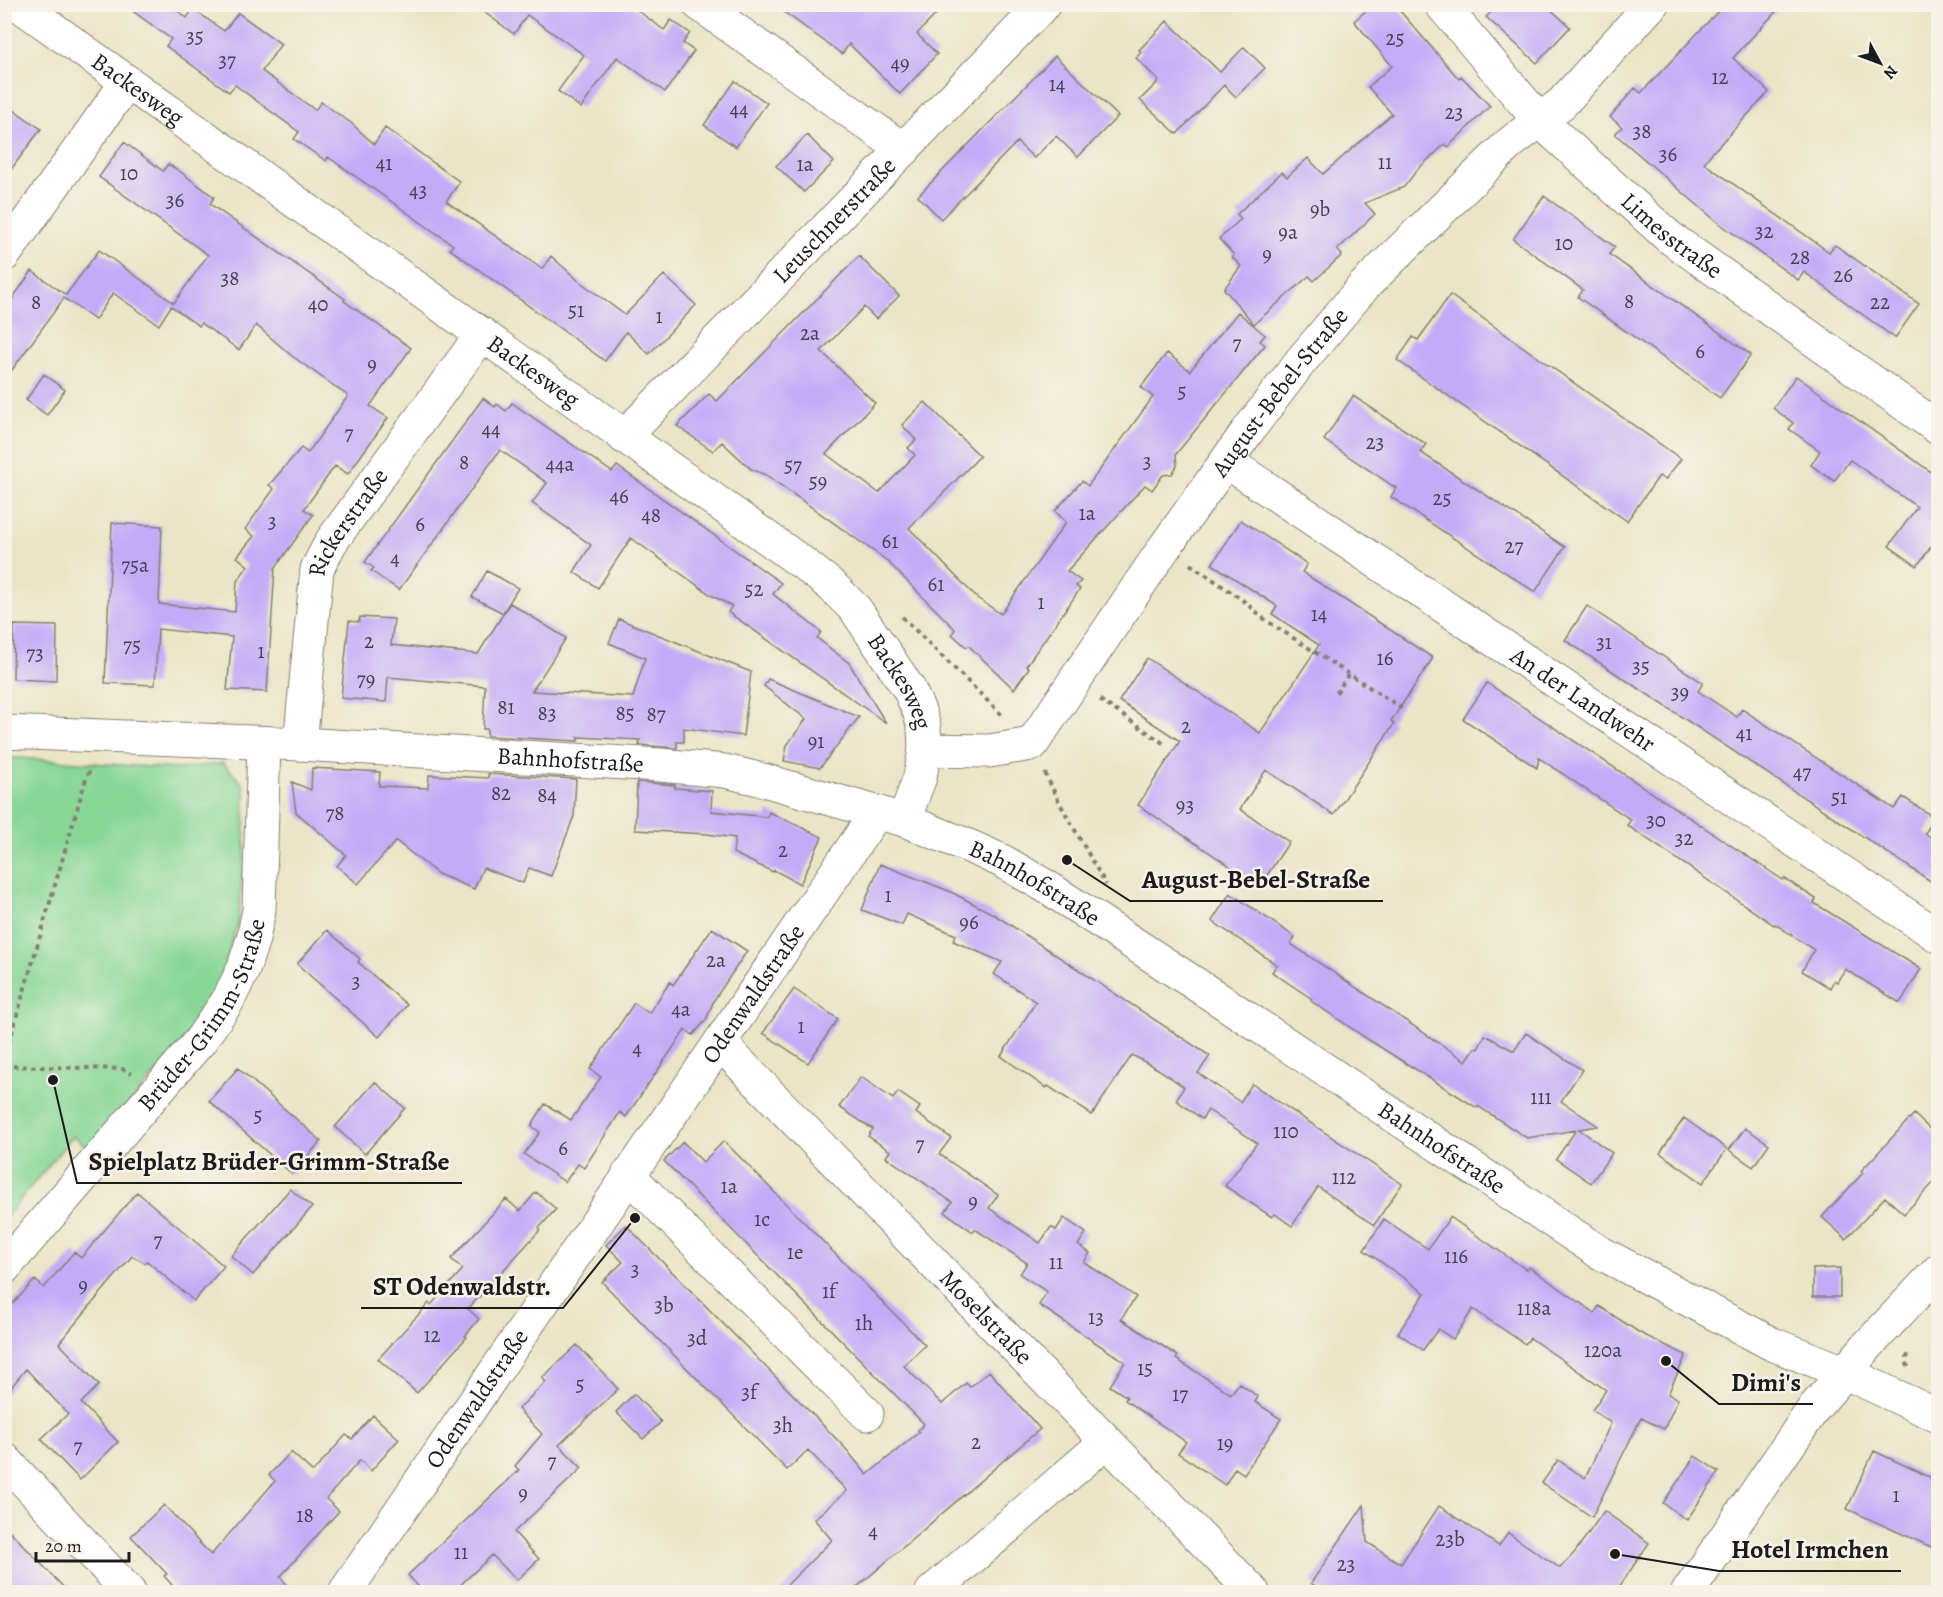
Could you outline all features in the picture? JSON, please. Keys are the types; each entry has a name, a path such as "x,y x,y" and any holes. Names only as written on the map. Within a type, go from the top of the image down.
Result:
{"street":[{"name":"Backesweg","path":"18,4 804,564 843,596 869,628 909,689 922,719 925,750 920,777 890,816"},
{"path":"699,4 904,150"},
{"name":"Leuschnerstraße","path":"624,437 1044,4"},
{"name":"Limesstraße","path":"1441,4 1539,120 1669,237 1938,428"},
{"name":"August-Bebel-Straße","path":"1032,744 1164,548 1301,361 1365,285 1509,144 1562,103 1652,4"},
{"path":"4,255 127,82"},
{"name":"Rickerstraße","path":"300,744 317,569 331,542 482,334"},
{"name":"An der Landwehr","path":"1227,462 1938,936"},
{"name":"Bahnhofstraße","path":"4,732 300,744 660,765 725,771 890,816 1002,861 1047,887 1599,1252 1772,1344 1844,1372 1938,1416"},
{"name":"Brüder-Grimm-Straße","path":"4,1268 200,1041 227,1002 243,970 259,910 264,743"},
{"path":"925,750 989,752 1032,744"},
{"name":"Odenwaldstraße","path":"345,1593 720,1043 890,816"},
{"name":"Moselstraße","path":"720,1043 1253,1593"},
{"path":"628,1175 867,1414"},
{"path":"1688,1593 1804,1421 1844,1372 1938,1272"},
{"path":"932,1593 1106,1442"},
{"path":"4,1459 129,1593"}],"path":[{"path":"1164,548 1240,598 1267,621 1403,709"},
{"path":"897,612 1032,744 1058,800 1108,889"},
{"path":"1336,693 1348,674"},
{"path":"1075,683 1166,745"},
{"path":"4,1060 85,782 104,736"},
{"path":"4,1066 123,1069 154,1094"},
{"path":"1909,1351 1906,1360 1909,1372"}],"green space":[{"path":"5,757 179,769 223,763 242,783 245,791 245,852 238,923 220,979 191,1032 90,1149 73,1136 5,1218"}],"building":[{"path":"123,4 168,4 187,18 193,9 224,31 238,13 281,44 262,71 315,110 321,102 351,123 374,144 385,128 460,182 446,201 542,269 551,256 579,281 625,315 664,275 696,305 649,354 626,332 605,361 450,249 453,245 328,157 326,161 294,139 299,132 235,85 229,92 166,46 171,39"},
{"path":"473,4 629,4 664,30 671,20 690,33 683,43 694,51 665,92 617,57 581,108 558,91 584,55 527,15 514,34"},
{"path":"773,4 946,4 917,34 937,54 900,94 849,44 842,54"},
{"path":"1374,4 1400,4 1400,11 1459,79 1461,76 1490,106 1448,147 1445,144 1417,170 1404,187 1365,203 1375,214 1337,250 1342,255 1314,281 1309,276 1254,324 1224,289 1241,266 1219,239 1241,219 1237,214 1282,172 1287,177 1308,158 1323,174 1392,114 1368,87 1392,66 1354,21"},
{"path":"1500,4 1545,4 1570,27 1537,63 1486,17"},
{"path":"1725,4 1783,4 1733,58 1769,92 1704,163 1829,252 1835,245 1919,304 1895,338 1804,272 1798,280 1716,221 1615,134 1622,127 1610,117 1635,88 1641,93"},
{"path":"1167,21 1220,72 1244,47 1265,68 1236,97 1224,85 1177,134 1140,100 1159,81 1136,58 1141,52 1139,50"},
{"path":"1055,56 1118,116 1078,157 1056,136 1034,158 1017,142 941,219 918,196"},
{"path":"735,81 767,103 736,147 704,125"},
{"path":"4,103 41,129 4,179"},
{"path":"807,135 834,162 804,192 776,166"},
{"path":"124,142 163,171 168,164 178,170 214,197 210,204 411,348 370,406 388,418 348,474 335,466 304,509 313,515 275,568 267,692 227,690 232,637 158,629 155,685 105,683 112,523 162,526 159,604 235,612 237,581 248,566 237,557 254,536 245,529 274,489 269,485 301,448 308,453 348,396 292,356 256,325 239,350 201,323 199,326 171,306 159,325 113,293 95,320 64,298 4,381 4,310 32,271 66,295 99,250 174,303 208,255 99,177"},
{"path":"1544,196 1615,247 1609,254 1751,355 1720,398 1578,297 1583,290 1513,239"},
{"path":"859,256 899,296 876,319 864,307 821,351 875,403 826,454 879,493 915,455 908,448 916,440 902,425 925,402 980,456 909,528 977,598 1001,614 1066,522 1055,511 1082,481 1088,486 1153,397 1141,387 1167,353 1190,371 1238,312 1265,335 1260,341 1265,345 1176,454 1177,466 1172,474 1163,475 1152,490 1145,485 1067,571 1081,581 1076,586 1080,589 1026,666 1029,668 1014,689 969,646 966,647 952,634 955,629 886,560 766,475 751,469 722,442 713,451 677,426 709,394 717,401"},
{"path":"1450,295 1681,459 1665,480 1659,476 1627,521 1397,360 1413,337 1418,340"},
{"path":"44,374 65,390 47,415 26,400"},
{"path":"1796,376 1938,477 1938,537 1917,566 1889,546 1917,507 1850,460 1834,481 1811,465 1820,451 1789,429 1793,423 1773,408"},
{"path":"1353,396 1426,444 1420,452 1565,547 1535,592 1391,497 1396,488 1324,440"},
{"path":"483,398 495,407 497,404 506,411 512,403 612,472 617,466 781,583 773,594 821,632 817,638 849,663 886,723 728,612 732,606 711,595 631,538 598,588 574,572 591,545 532,503 547,483 500,450 399,590 371,571 374,568 365,562"},
{"path":"1241,520 1307,564 1302,572 1433,658 1391,721 1394,724 1334,815 1266,770 1240,809 1289,842 1260,886 1138,805 1180,741 1119,701 1147,658 1260,733 1319,645 1272,614 1277,606 1212,564"},
{"path":"487,571 518,588 503,613 472,597"},
{"path":"510,603 566,638 532,691 633,697 645,658 609,643 619,619 751,672 743,736 684,728 684,742 677,742 677,748 639,745 640,740 578,737 578,741 487,736 487,729 483,729 485,686 388,677 386,702 341,698 349,621 359,622 360,617 394,619 391,645 478,654"},
{"path":"1587,606 1703,683 1698,691 1737,717 1742,709 1894,809 1903,797 1935,818 1925,833 1938,842 1938,886 1565,640"},
{"path":"14,625 57,626 56,681 13,679"},
{"path":"768,679 859,717 820,768 784,761 787,745 806,719 764,686"},
{"path":"1487,683 1783,880 1784,878 1816,899 1814,903 1921,969 1900,1003 1845,969 1837,982 1834,980 1830,988 1802,971 1814,950 1627,825 1631,820 1539,758 1537,768 1463,719"},
{"path":"312,768 380,772 379,786 428,788 429,775 488,778 488,774 576,779 574,816 551,876 529,868 523,883 483,868 474,889 438,874 396,841 358,884 337,866 346,855 296,812 292,782 311,790"},
{"path":"637,782 712,791 711,811 767,817 769,812 822,837 800,884 733,853 735,838 635,830"},
{"path":"880,864 949,891 995,915 1210,1056 1198,1073 1240,1102 1252,1084 1402,1184 1374,1225 1318,1187 1292,1226 1275,1214 1272,1217 1225,1186 1257,1143 1208,1110 1202,1119 1176,1100 1184,1087 1158,1069 1132,1055 1092,1115 1048,1086 1046,1088 1001,1056 1036,1002 994,974 1002,962 953,941 956,935 907,914 902,925 862,910"},
{"path":"1230,893 1295,937 1291,944 1466,1061 1475,1048 1478,1049 1485,1035 1514,1051 1526,1033 1582,1070 1561,1101 1598,1126 1579,1129 1612,1153 1591,1183 1556,1159 1576,1130 1527,1138 1369,1040 1272,972 1277,965 1212,921"},
{"path":"712,928 747,951 714,1000 706,1020 693,1035 685,1030 626,1117 620,1112 584,1168 578,1164 565,1182 524,1154 540,1132 531,1126 545,1104 571,1120 601,1077 590,1069 634,1003 649,1013 670,982 673,985"},
{"path":"327,930 360,959 358,962 407,1005 379,1037 297,964"},
{"path":"794,989 838,1019 808,1063 763,1033"},
{"path":"238,1068 321,1141 292,1174 209,1101"},
{"path":"861,1077 893,1099 898,1092 920,1107 916,1113 951,1138 939,1154 998,1195 989,1208 1040,1243 1051,1227 1056,1230 1064,1218 1086,1233 1078,1245 1090,1253 1084,1262 1136,1297 1121,1319 1178,1356 1176,1359 1231,1394 1239,1383 1258,1397 1255,1402 1281,1419 1244,1474 1235,1468 1225,1485 1178,1453 1186,1442 1125,1400 1127,1397 1110,1386 1125,1362 1039,1305 1047,1292 1020,1274 1027,1263 975,1229 973,1232 945,1212 952,1202 886,1157 890,1151 868,1136 873,1129 839,1107"},
{"path":"375,1082 405,1108 365,1154 335,1127"},
{"path":"1914,1114 1938,1137 1938,1178 1904,1214 1885,1197 1846,1239 1822,1217"},
{"path":"1684,1118 1727,1149 1703,1183 1660,1153"},
{"path":"1745,1128 1769,1144 1753,1167 1729,1150"},
{"path":"724,1141 925,1345 904,1366 942,1404 966,1383 970,1387 989,1371 1040,1429 850,1593 779,1593 832,1540 814,1519 847,1491 808,1450 787,1470 602,1282 623,1262 606,1245 626,1225 846,1449 867,1475 919,1432 918,1430 924,1424 664,1161 683,1142 703,1162"},
{"path":"290,1189 312,1207 253,1275 231,1256"},
{"path":"137,1192 224,1266 194,1301 147,1261 145,1263 132,1256 59,1343 99,1385 81,1403 118,1442 80,1480 41,1439 68,1414 26,1369 4,1396 4,1313 35,1280 44,1288 74,1252 81,1258"},
{"path":"536,1192 556,1209 539,1228 540,1230 468,1309 479,1319 465,1336 467,1337 417,1393 378,1359 463,1269 451,1259 506,1199 520,1211"},
{"path":"1450,1217 1527,1270 1529,1267 1595,1313 1599,1306 1640,1333 1686,1355 1668,1394 1678,1399 1664,1429 1641,1418 1592,1517 1542,1483 1558,1460 1585,1478 1611,1423 1592,1410 1606,1390 1530,1338 1525,1344 1473,1309 1453,1339 1438,1329 1423,1350 1398,1333 1425,1293 1364,1250 1384,1219 1428,1249"},
{"path":"1840,1268 1840,1297 1813,1297 1813,1269"},
{"path":"577,1345 618,1389 559,1445 582,1468 514,1532 539,1559 517,1580 492,1555 452,1593 424,1593 408,1575 519,1470 515,1466 542,1434 518,1409 546,1382 542,1378"},
{"path":"634,1394 661,1422 643,1439 616,1412"},
{"path":"373,1415 399,1439 371,1471 360,1460 326,1499 339,1511 280,1577 295,1593 179,1593 164,1576 167,1574 131,1536 164,1505 211,1555 275,1481 269,1475 291,1452 313,1472 346,1435 352,1439"},
{"path":"1874,1451 1938,1481 1938,1550 1847,1509"},
{"path":"1695,1456 1719,1472 1687,1520 1663,1503"},
{"path":"1364,1505 1367,1542 1401,1564 1439,1506 1499,1546 1508,1533 1560,1568 1575,1552 1604,1511 1649,1543 1615,1593 1325,1593 1311,1583"},
{"path":"4,1525 69,1593 4,1593"}],"place":[{"name":"August-Bebel-Straße","path":"1067,860"},
{"name":"Spielplatz Brüder-Grimm-Straße","path":"53,1080"},
{"name":"ST Odenwaldstr.","path":"635,1218"},
{"name":"Dimi's","path":"1666,1361"},
{"name":"Hotel Irmchen","path":"1615,1554"}]}
